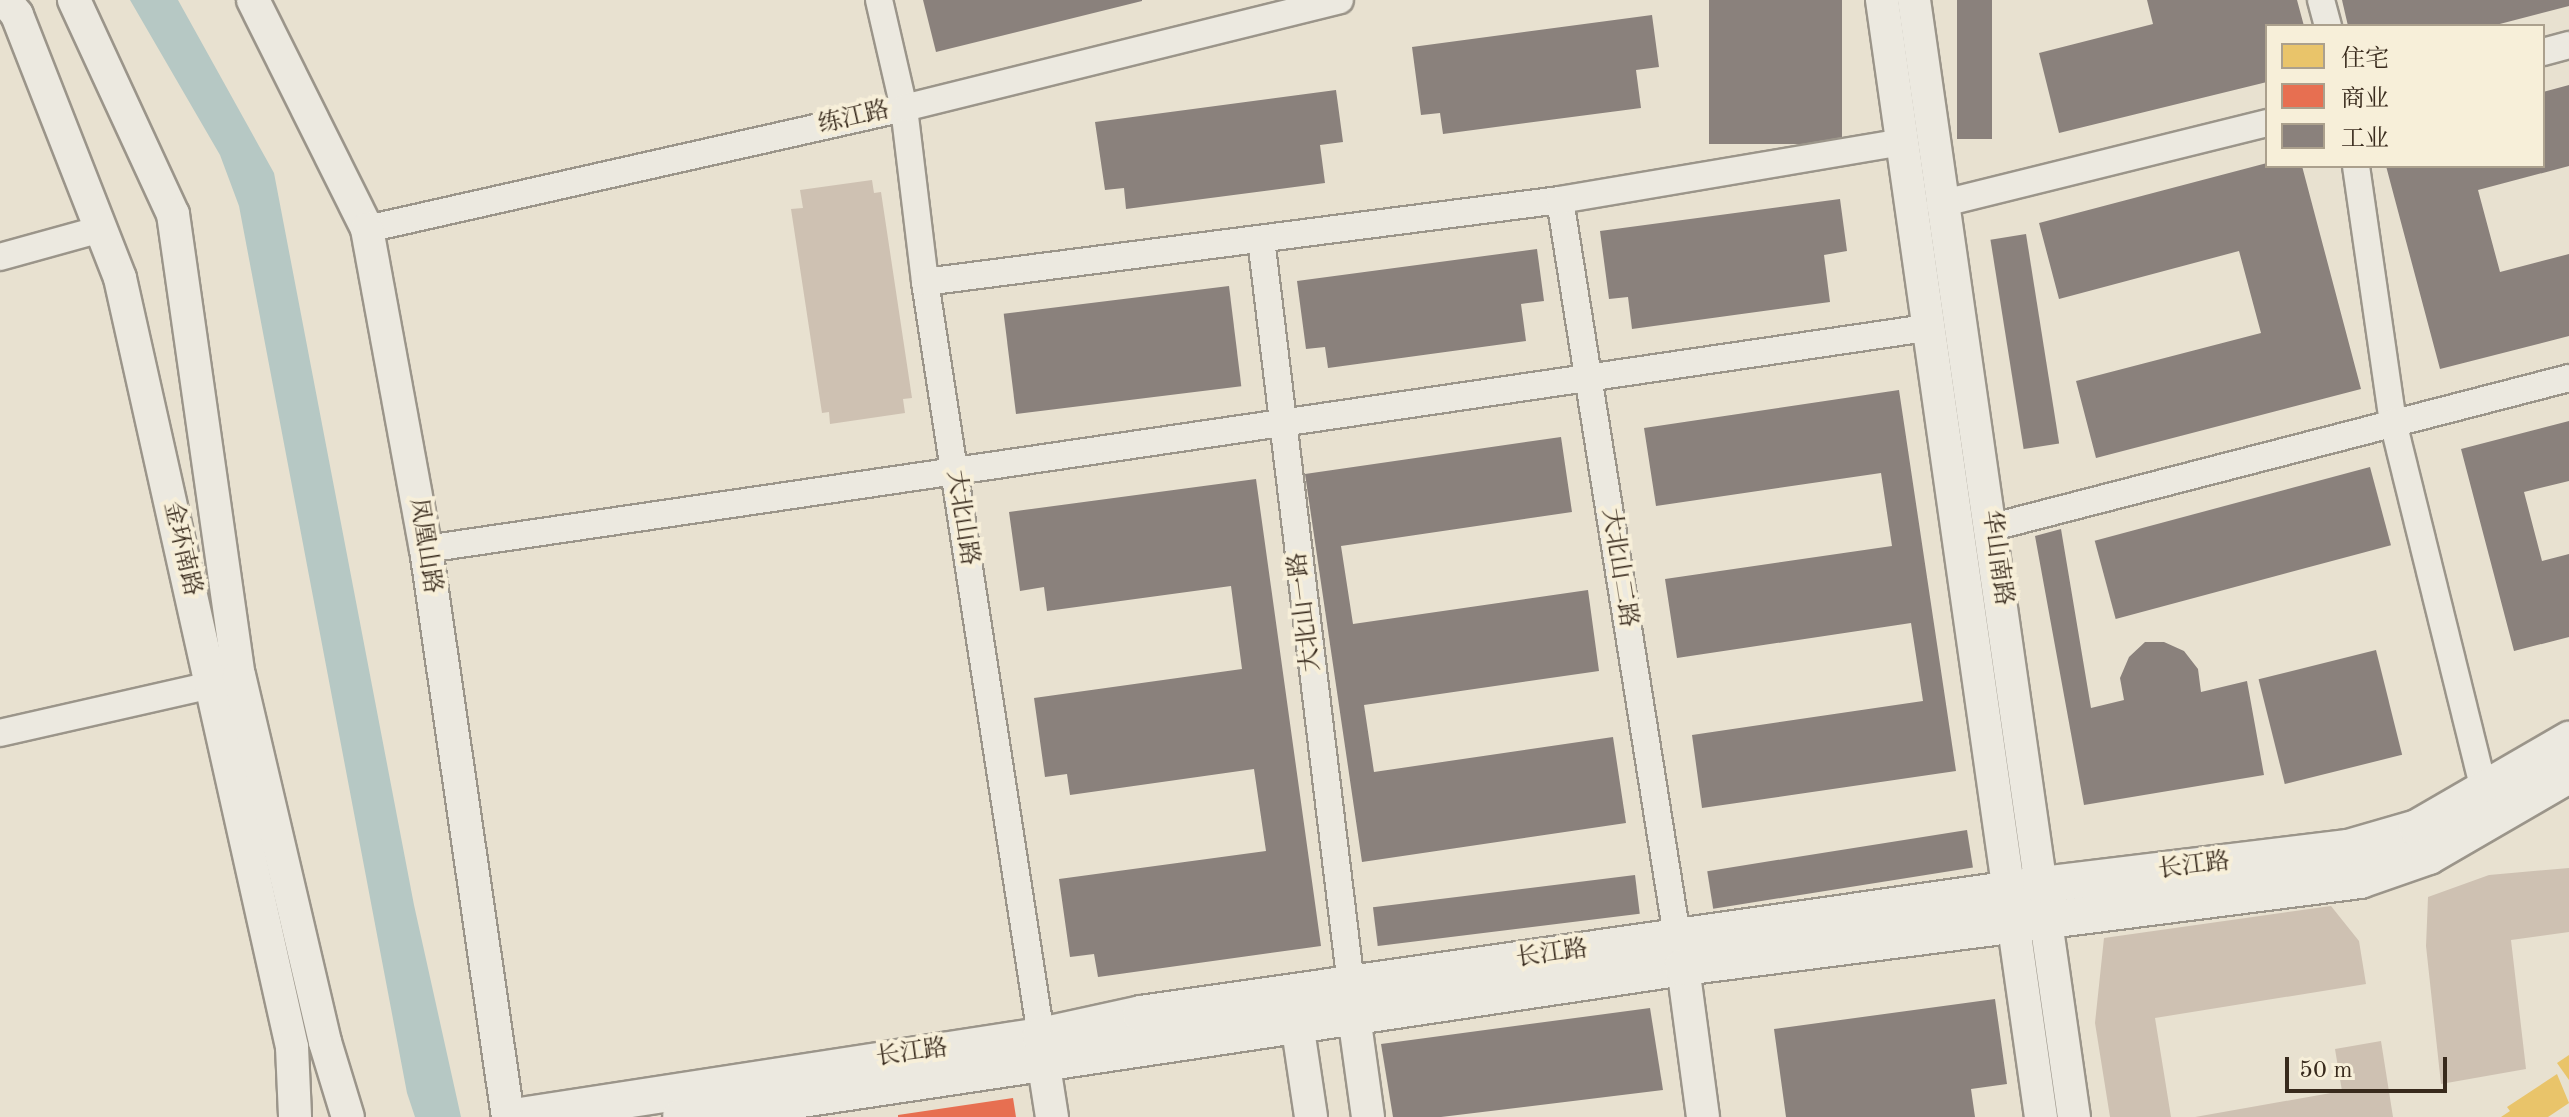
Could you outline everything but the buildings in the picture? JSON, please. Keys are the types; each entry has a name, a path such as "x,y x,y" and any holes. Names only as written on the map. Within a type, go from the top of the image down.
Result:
{"main road":[{"name":"长江路","path":"681,1117 1042,1051 1141,1014 1353,1000 1680,951 2028,905 2348,848 2417,828 2569,740"},
{"name":"长江路","path":"2028,905 2360,880 2429,856 2569,775"},
{"name":"长江路","path":"514,1117 1042,1051 1297,1023 1353,1000"}],"street":[{"name":"金环南路","path":"5,0 17,15 120,278 292,1047 295,1117"},
{"name":"金环南路","path":"74,0 173,214 239,675 325,1042 348,1117"},
{"name":"凤凰山路","path":"253,0 367,229 426,549 508,1117"},
{"name":"大北山路","path":"879,0 904,108 925,282 1052,1117"},
{"name":"练江路","path":"367,229 904,108 1340,0"},
{"name":"华山南路","path":"1882,0 1927,328 2028,905 2074,1117"},
{"name":"华山南路","path":"1914,0 1940,204 1993,527 2028,905 2041,1117"},
{"path":"2321,0 2327,24"},
{"path":"2545,51 2569,45"},
{"path":"1940,204 2265,123"},
{"path":"925,282 1560,200 1903,142"},
{"path":"2356,168 2393,422 2484,789"},
{"name":"大北山二路","path":"1560,200 1680,951 1703,1117"},
{"path":"0,257 101,229"},
{"name":"大北山一路","path":"1261,239 1368,1117"},
{"path":"426,549 1927,328"},
{"path":"1993,527 2569,378"},
{"path":"0,733 211,685"},
{"path":"1297,1023 1311,1117"}],"shaded area":[{"path":"130,0 178,0 274,173 414,905 461,1117 415,1117 407,1093 239,206 220,155"}]}
